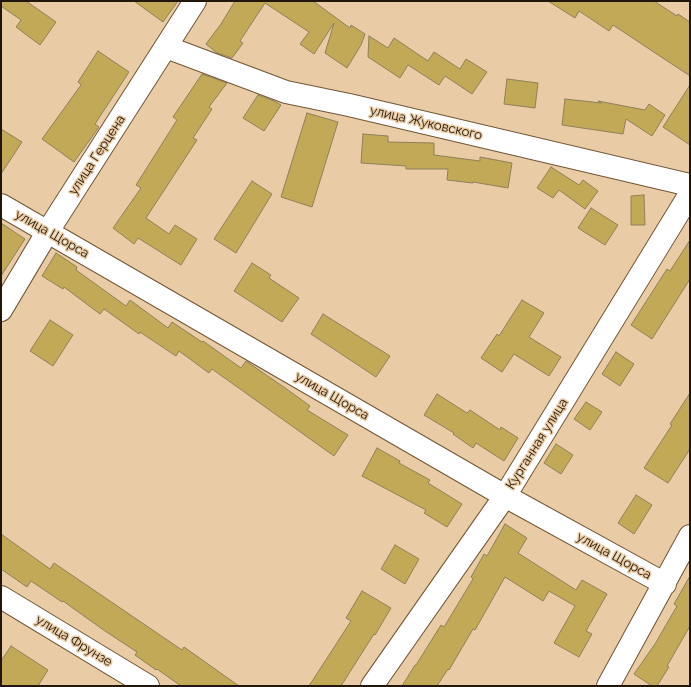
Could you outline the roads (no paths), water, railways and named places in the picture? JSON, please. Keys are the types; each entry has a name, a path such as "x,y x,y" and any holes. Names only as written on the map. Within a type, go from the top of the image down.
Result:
{"street":[{"name":"улица Герцена","path":"1,310 48,231 195,1"},
{"name":"улица Жуковского","path":"166,47 286,92 349,105 690,185"},
{"name":"Курганная улица","path":"372,686 504,496 690,194"},
{"name":"улица Щорса","path":"1,204 504,496 665,584"},
{"path":"608,686 690,536"},
{"name":"улица Фрунзе","path":"1,597 148,686"}]}
